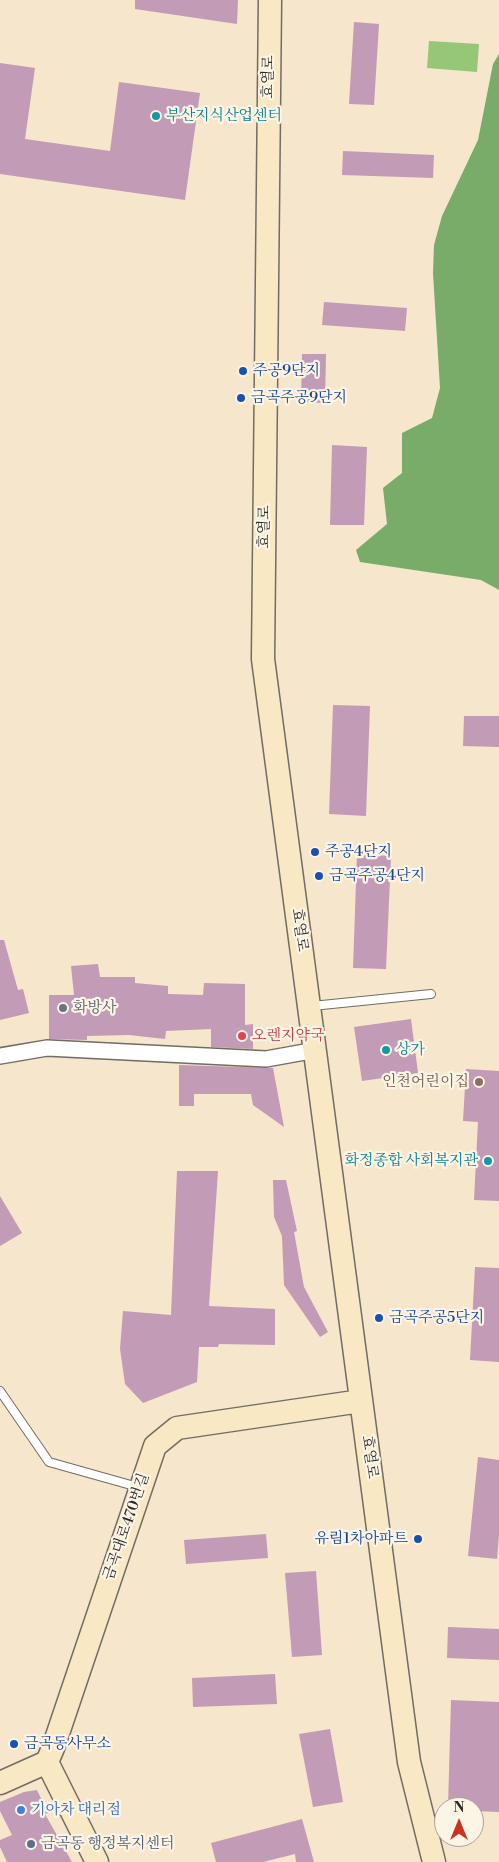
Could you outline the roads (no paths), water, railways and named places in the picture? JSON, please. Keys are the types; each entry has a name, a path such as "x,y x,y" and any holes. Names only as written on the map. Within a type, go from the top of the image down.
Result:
{"main road":[{"name":"효열로","path":"270,0 263,659 409,1762 434,1862"},
{"name":"금곡대로470번길","path":"46,1762 53,1748 155,1446 177,1428 361,1400"},
{"path":"0,1783 46,1762 96,1862"}],"street":[{"path":"0,1056 48,1048 266,1058 316,1050"}],"lane":[{"path":"310,1006 431,994"},
{"path":"0,1391 49,1462 140,1488"}],"place":[{"name":"부산지식산업센터","path":"156,116"},
{"name":"주공9단지","path":"243,371"},
{"name":"금곡주공9단지","path":"241,398"},
{"name":"주공4단지","path":"315,852"},
{"name":"금곡주공4단지","path":"319,876"},
{"name":"화방사","path":"63,1008"},
{"name":"오렌지약국","path":"242,1036"},
{"name":"상가","path":"386,1050"},
{"name":"인천어린이집","path":"479,1082"},
{"name":"화정종합 사회복지관","path":"488,1161"},
{"name":"금곡주공5단지","path":"379,1318"},
{"name":"유림1차아파트","path":"418,1539"},
{"name":"금곡동사무소","path":"14,1744"},
{"name":"기아차 대리점","path":"21,1810"},
{"name":"금곡동 행정복지센터","path":"31,1844"}]}
